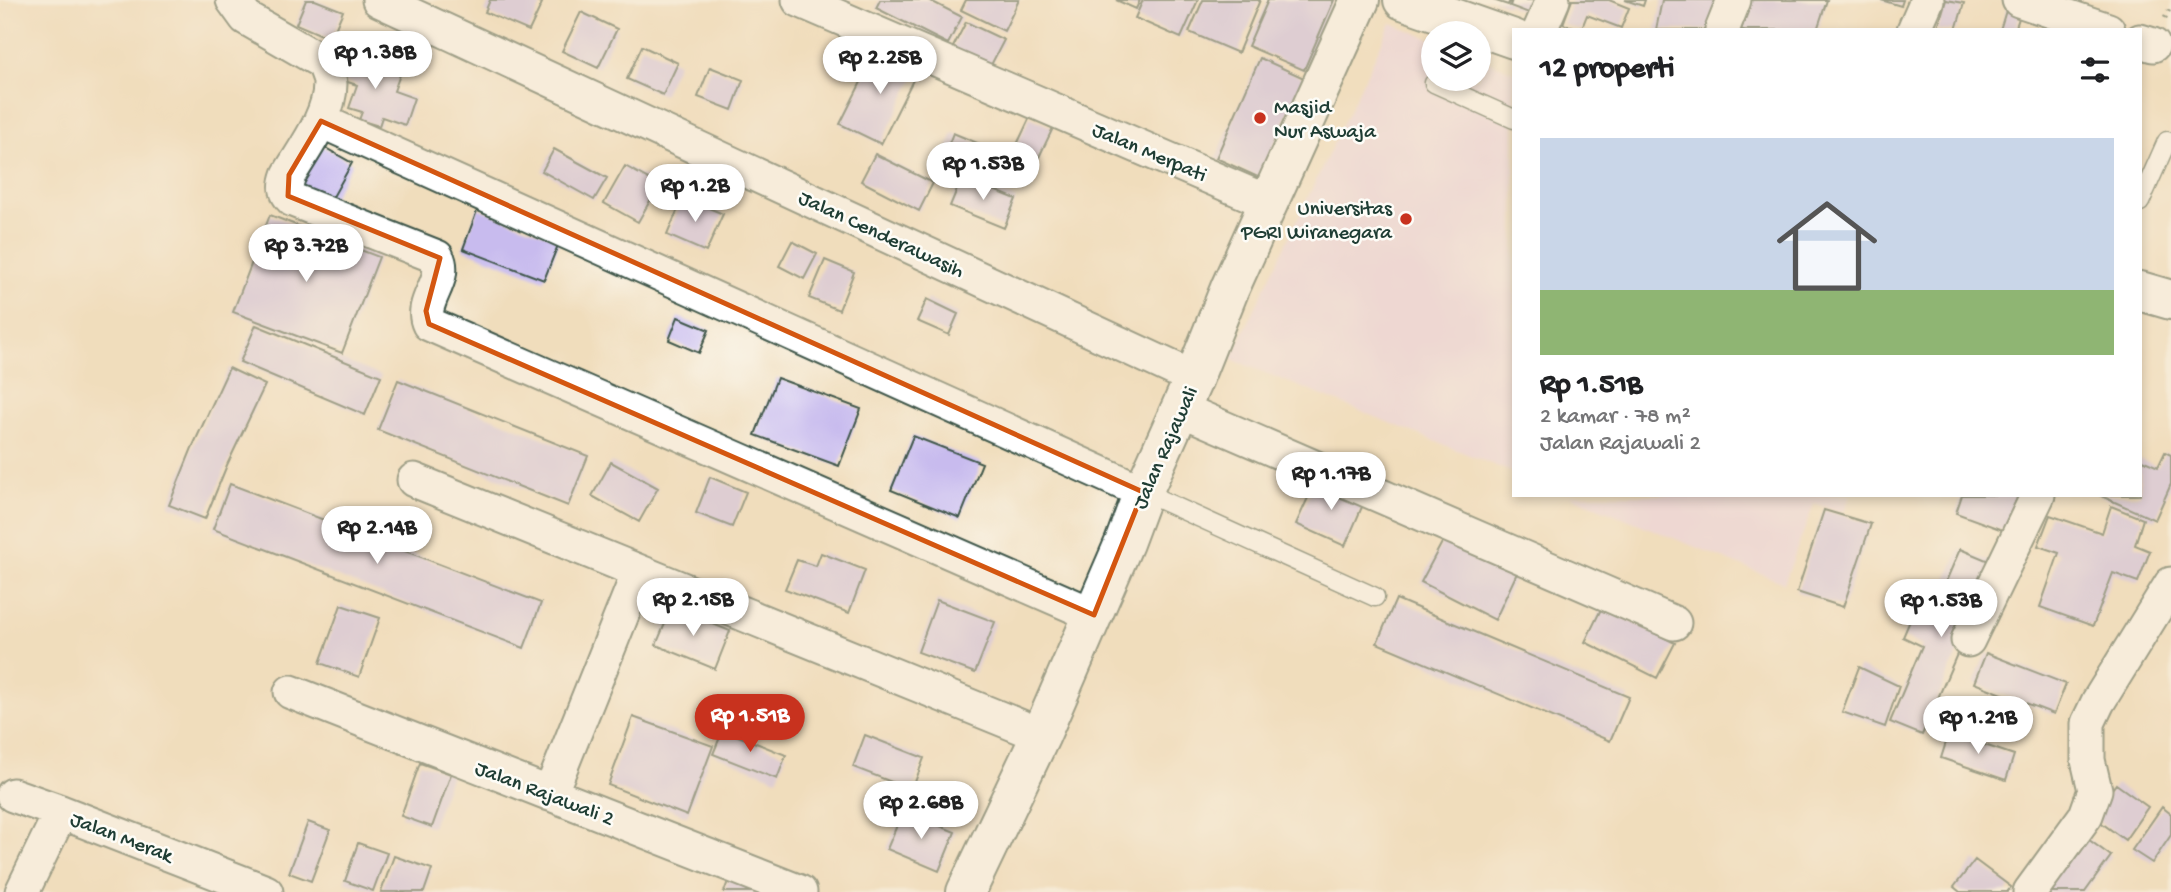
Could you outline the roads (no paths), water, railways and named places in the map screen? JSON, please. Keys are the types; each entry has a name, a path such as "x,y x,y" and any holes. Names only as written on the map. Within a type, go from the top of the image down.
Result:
{"street":[{"path":"233,0 246,18 324,63 330,84 321,121 286,182 288,196 437,257 440,274 426,311 429,324 1094,615"},
{"name":"Jalan Cenderawasih","path":"379,0 1187,393 1674,623"},
{"name":"Jalan Merpati","path":"799,0 1269,203"},
{"name":"Jalan Rajawali","path":"966,892 1041,735 1230,288 1360,0"},
{"path":"1403,0 1512,38"},
{"path":"1541,28 1553,0"},
{"path":"1723,28 1734,0"},
{"path":"1915,28 1927,0"},
{"path":"2019,0 2102,28"},
{"path":"321,121 1143,492"},
{"path":"2142,292 2171,300"},
{"path":"414,480 1041,735"},
{"path":"1968,640 2037,497"},
{"path":"550,794 639,572"},
{"path":"2030,892 2086,815 2095,790 2088,760 2088,723 2098,702 2171,584"},
{"name":"Jalan Rajawali 2","path":"291,692 800,892"},
{"path":"13,795 61,812"},
{"name":"Jalan Merak","path":"22,892 61,812 266,892"}],"lane":[{"path":"1452,91 1512,118"},
{"path":"2142,197 2167,141"},
{"path":"1143,492 1375,597"}],"place":[{"name":"Masjid Nur Aswaja","path":"1260,118"},
{"name":"Universitas PGRI Wiranegara","path":"1406,219"}]}
